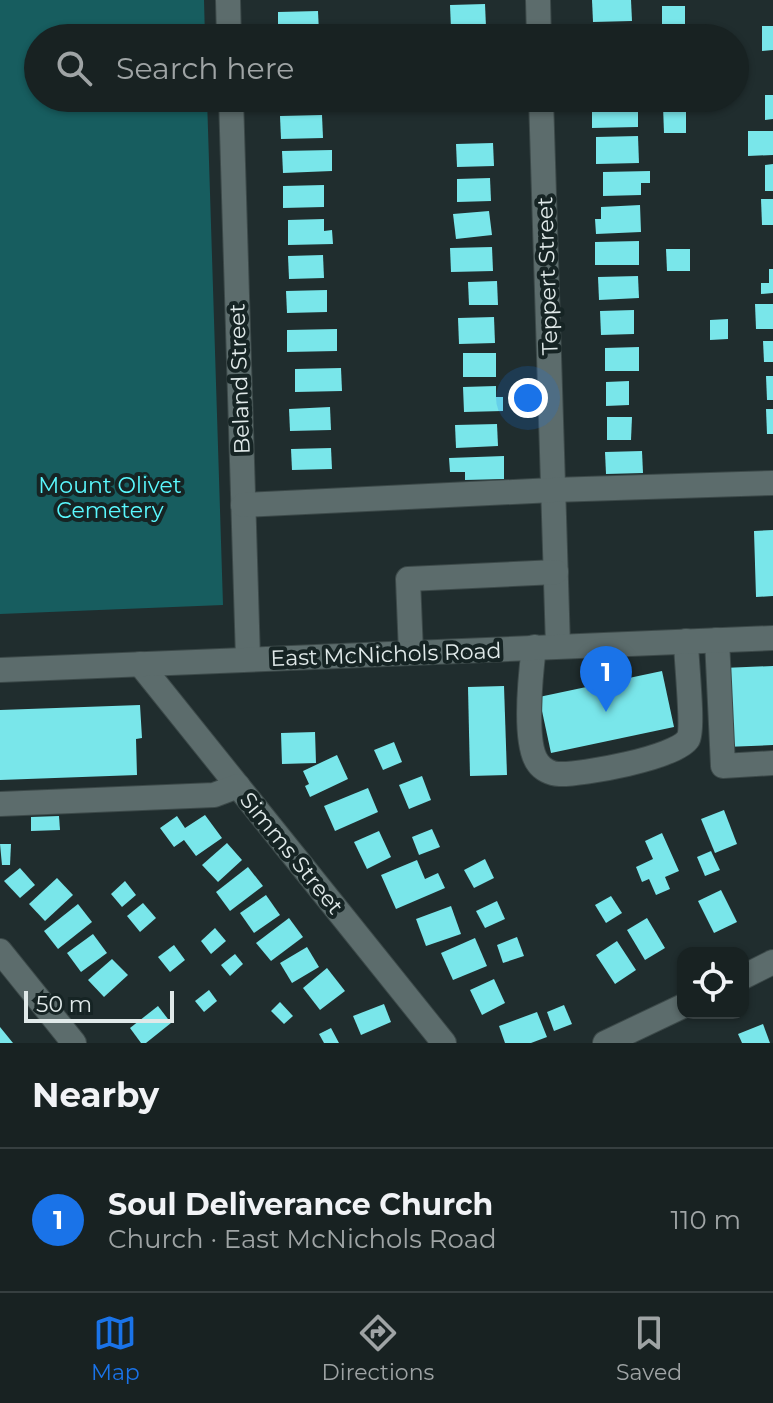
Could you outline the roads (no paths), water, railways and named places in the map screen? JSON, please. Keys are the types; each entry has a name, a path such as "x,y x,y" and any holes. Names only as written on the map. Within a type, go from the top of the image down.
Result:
{"street":[{"path":"228,0 229,24"},
{"path":"538,0 539,24"},
{"name":"Beland Street","path":"231,112 248,659"},
{"name":"Teppert Street","path":"541,112 556,572 546,647 528,696 534,757 540,766 560,774 658,758 676,750 687,740 691,727 686,641"},
{"path":"243,505 773,483"},
{"path":"411,653 408,579 556,572"},
{"name":"East McNichols Road","path":"0,670 773,638"},
{"path":"717,640 723,766 773,763"},
{"name":"Simms Street","path":"140,664 444,1043"},
{"path":"0,804 214,795 238,786"},
{"path":"0,951 74,1043"},
{"path":"749,974 773,962"},
{"path":"605,1043 677,1009"}],"place":[{"name":"Soul Deliverance Church","path":"606,712"}],"park label":[{"name":"Mount Olivet Cemetery","path":"110,498"}]}
